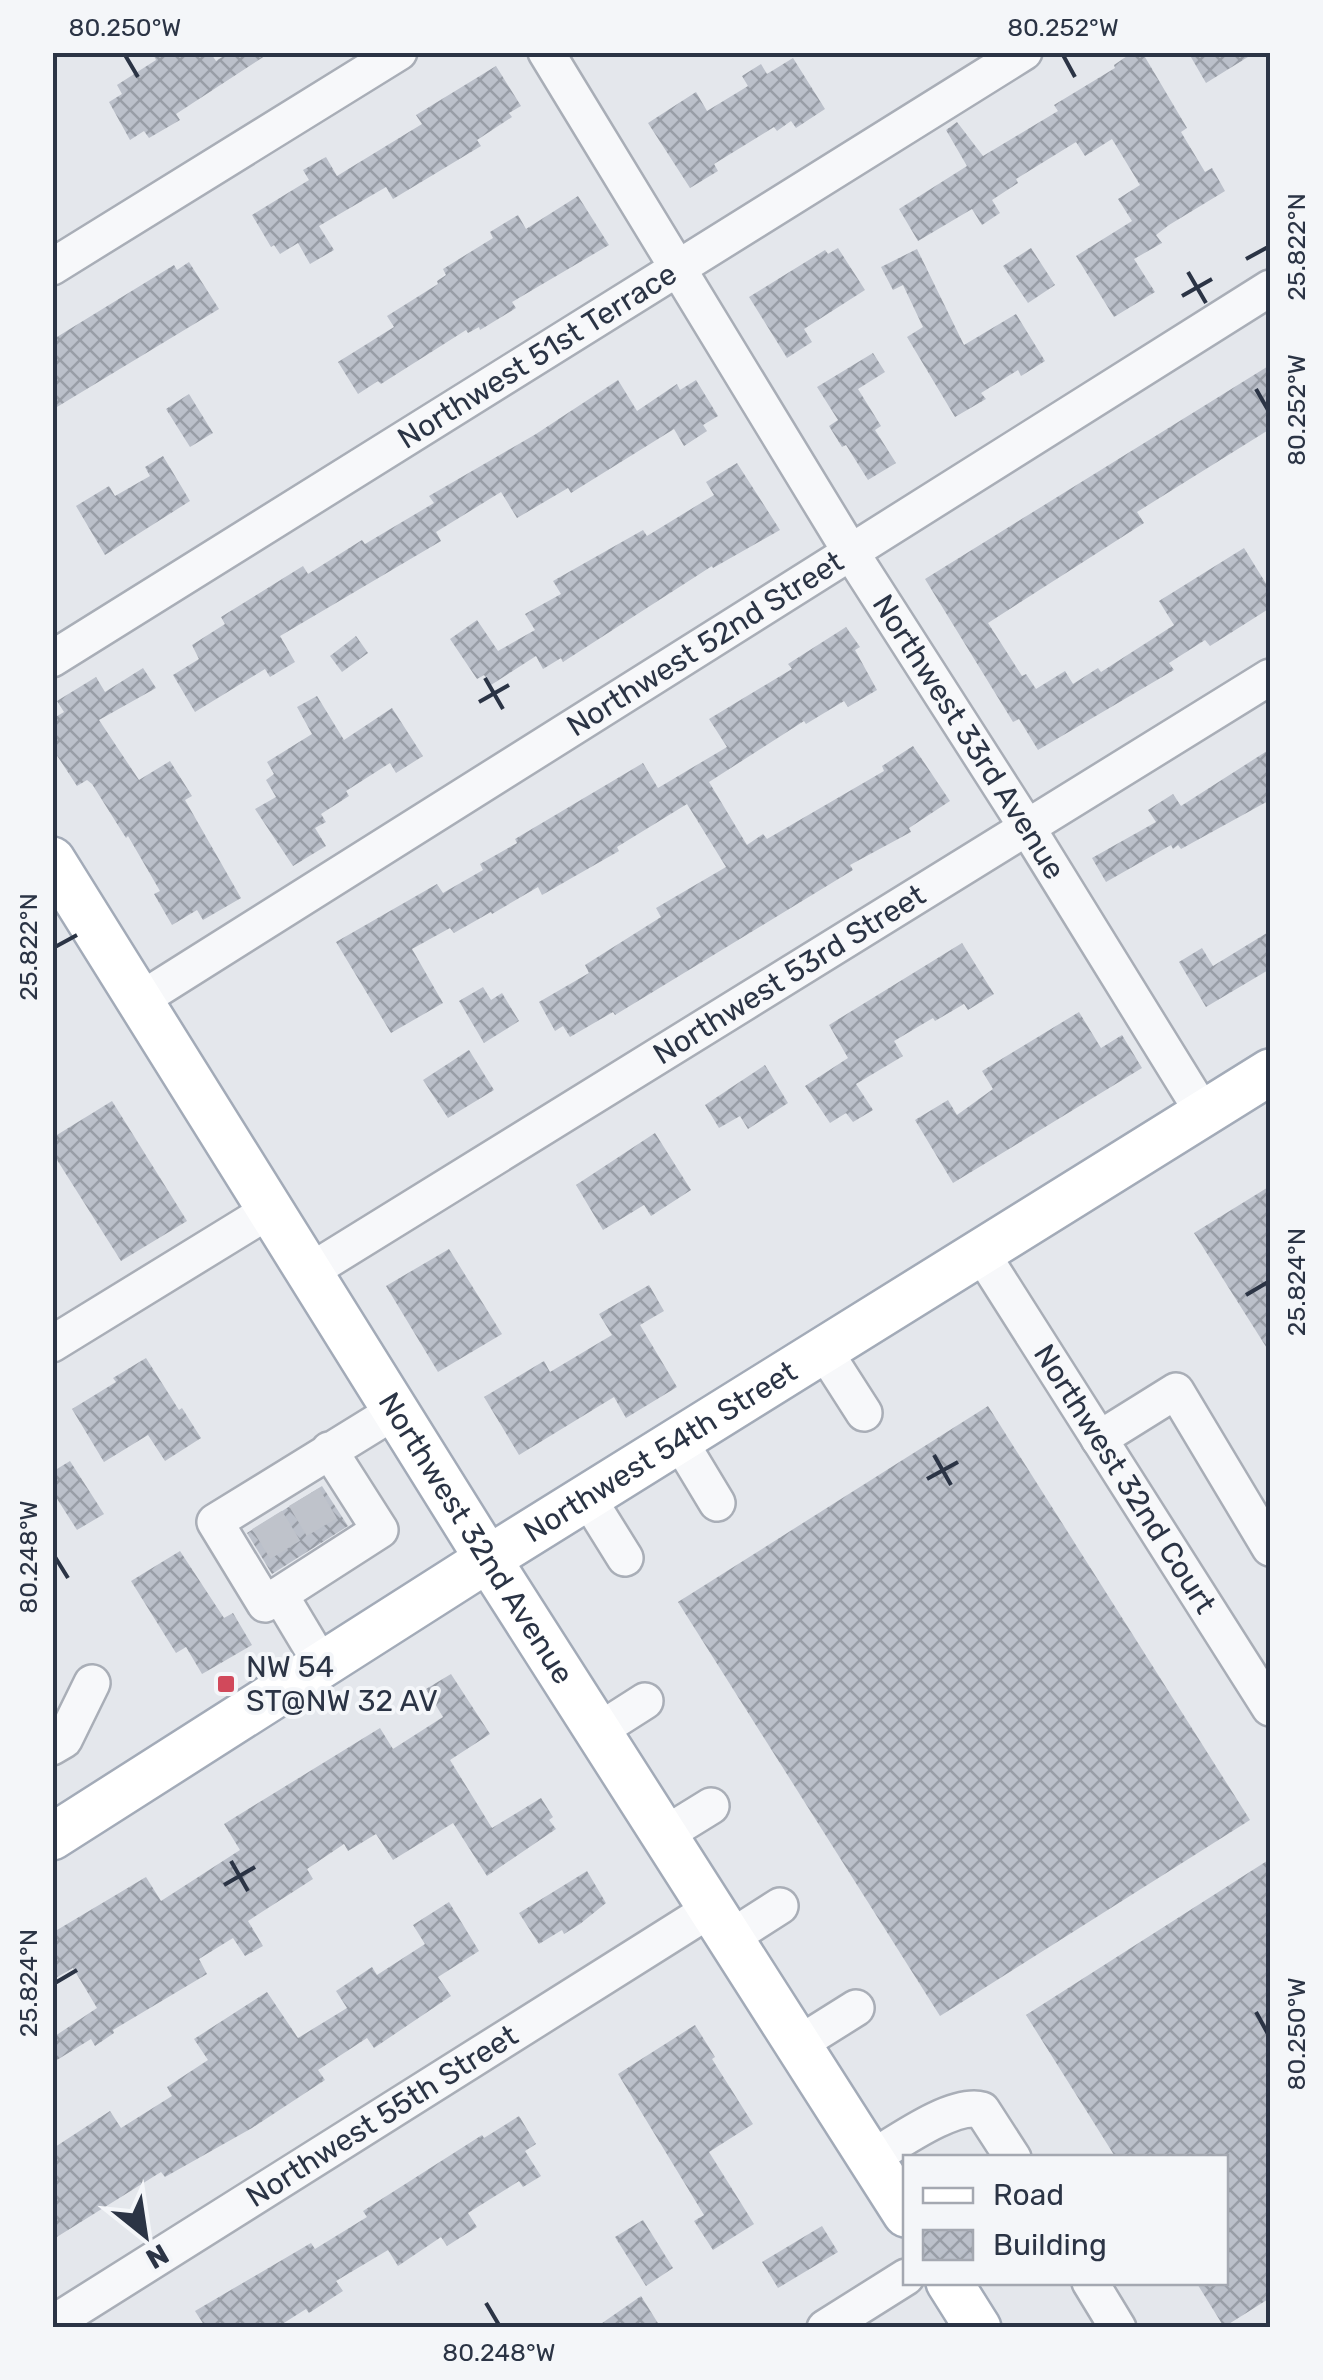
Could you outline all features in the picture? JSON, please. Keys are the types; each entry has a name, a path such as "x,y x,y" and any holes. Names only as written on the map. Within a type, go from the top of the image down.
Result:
{"main road":[{"name":"Northwest 32nd Avenue","path":"54,865 488,1559 903,2209"},
{"name":"Northwest 54th Street","path":"52,1837 488,1559 1270,1072"},
{"path":"952,2285 978,2328"}],"street":[{"path":"52,267 399,52"},
{"name":"Northwest 33rd Avenue","path":"546,52 850,551 1204,1114"},
{"name":"Northwest 51st Terrace","path":"52,660 1024,52"},
{"name":"Northwest 52nd Street","path":"140,1000 1270,288"},
{"name":"Northwest 53rd Street","path":"309,1272 1270,677"},
{"path":"52,1344 270,1210"},
{"name":"Northwest 32nd Court","path":"980,1251 1270,1708"},
{"path":"823,1349 864,1413"},
{"path":"1099,1439 1176,1391 1270,1548"},
{"path":"329,1450 380,1530 334,1549 265,1604 215,1522 261,1509 298,1486 329,1450 395,1411"},
{"path":"678,1440 718,1504"},
{"path":"587,1498 625,1558"},
{"path":"293,1579 322,1665"},
{"path":"52,1747 64,1740 92,1684"},
{"path":"598,1732 645,1702"},
{"path":"664,1835 711,1806"},
{"name":"Northwest 55th Street","path":"52,2324 720,1924 780,1906"},
{"path":"797,2045 856,2008"},
{"path":"870,2159 927,2125 970,2107 982,2110 1010,2155"},
{"path":"825,2328 903,2280"},
{"path":"1092,2285 1118,2328"}],"building":[{"path":"152,52 210,52 216,61 230,52 271,52 176,114 180,120 149,138 144,131 130,140 109,102 122,94 117,85 156,60"},
{"path":"1133,52 1142,52 1187,128 1181,132 1205,172 1212,168 1225,191 1169,225 1156,235 1162,243 1134,259 1155,292 1114,317 1076,256 1132,221 1118,199 1140,185 1112,139 1085,156 1076,142 1016,179 1018,183 992,200 1000,213 982,225 972,209 918,241 899,209 967,166 946,130 957,122 983,156 1058,111 1054,105 1115,68"},
{"path":"1188,52 1256,52 1206,83"},
{"path":"793,58 825,109 796,128 791,121 777,131 774,127 714,164 718,171 690,188 648,123 696,92 707,111 748,86 742,76 761,64 767,74"},
{"path":"496,66 521,106 509,113 512,117 477,140 481,146 393,199 386,187 319,226 334,250 310,264 298,243 280,254 274,245 271,247 252,215 309,180 303,170 326,157 337,176 422,124 416,115"},
{"path":"578,196 609,245 512,302 516,308 480,330 466,330 381,384 378,381 358,394 338,362 394,327 387,316 438,284 446,275 443,269 493,238 490,232 518,215 526,229"},
{"path":"838,248 865,290 804,329 812,342 787,358 749,297 825,250 828,254"},
{"path":"1031,248 1055,285 1028,303 1003,266"},
{"path":"917,249 964,345 1016,314 1045,361 1021,376 1018,370 981,393 986,399 955,417 907,337 923,327 903,285 893,290 881,267"},
{"path":"189,262 219,309 52,410 52,340 174,265 177,270"},
{"path":"873,353 885,372 858,389 881,426 875,430 896,463 868,480 829,426 838,420 817,387"},
{"path":"1270,365 1270,429 1137,512 1144,523 988,623 1022,676 1026,674 1036,689 1065,671 1073,684 1098,668 1101,672 1174,625 1159,601 1244,548 1270,590 1270,608 1210,646 1205,640 1169,663 1174,670 1038,750 1019,719 1013,722 925,579"},
{"path":"618,380 637,411 677,384 680,390 696,380 718,416 703,425 707,431 684,446 674,429 571,493 568,488 517,518 501,492 436,532 441,541 280,636 295,662 270,677 265,669 195,712 173,675 199,659 192,645 225,624 221,617 303,566 308,574 362,540 365,544 434,503 429,496 536,434"},
{"path":"189,394 213,433 190,447 166,409"},
{"path":"163,456 190,501 105,555 76,506 109,486 115,496 150,476 145,467"},
{"path":"737,463 780,530 712,566 563,662 561,658 543,669 536,656 491,685 484,675 477,679 450,639 477,620 498,651 535,630 525,614 561,594 553,581 643,530 647,536 714,495 706,482"},
{"path":"846,627 860,647 855,650 877,690 848,707 844,701 806,724 804,721 709,782 747,845 763,834 767,839 884,771 882,766 913,746 950,801 909,828 911,832 850,865 853,870 615,1015 613,1012 570,1037 563,1026 555,1031 539,1002 589,973 585,965 661,917 656,908 726,867 687,804 617,847 619,851 542,895 538,887 454,933 450,928 412,949 443,1003 391,1033 336,942 437,884 443,893 483,870 480,864 517,843 515,839 643,763 658,788 727,747 709,719 792,669 788,664"},
{"path":"356,636 368,653 342,672 330,656"},
{"path":"143,668 156,688 99,720 139,780 170,761 192,796 185,800 241,898 203,920 197,910 172,925 154,894 160,891 128,836 92,784 87,780 77,786 52,748 52,719 64,712 57,701 96,677 105,692"},
{"path":"317,696 344,740 392,708 423,756 396,773 390,763 346,791 349,796 321,814 326,822 315,828 326,846 293,866 255,809 276,797 266,780 274,774 267,762 312,734 297,707"},
{"path":"1270,749 1270,800 1181,849 1171,845 1106,882 1092,858 1156,822 1148,810 1173,794 1181,806"},
{"path":"1270,931 1270,969 1206,1007 1179,962 1202,948 1213,966"},
{"path":"962,943 994,994 968,1010 964,1004 935,1021 933,1018 894,1041 903,1056 856,1084 873,1110 853,1122 846,1113 830,1123 805,1086 848,1058 829,1025"},
{"path":"483,987 491,1000 502,993 519,1021 484,1043 459,1001"},
{"path":"1079,1012 1101,1048 1122,1035 1142,1068 953,1183 915,1120 948,1100 957,1115 993,1089 982,1071"},
{"path":"469,1050 494,1090 448,1118 423,1080"},
{"path":"765,1065 788,1103 748,1129 740,1116 719,1128 705,1105"},
{"path":"112,1101 187,1221 121,1261 52,1152 52,1138"},
{"path":"655,1133 691,1190 651,1216 644,1205 603,1230 576,1185"},
{"path":"1270,1186 1270,1353 1194,1233"},
{"path":"449,1249 502,1334 438,1372 386,1286"},
{"path":"649,1285 664,1311 640,1325 677,1387 626,1418 614,1397 519,1455 484,1397 544,1361 550,1372 612,1335 599,1314"},
{"path":"146,1358 201,1438 165,1461 148,1435 104,1462 72,1409"},
{"path":"988,1406 1250,1820 940,2016 678,1602"},
{"path":"70,1461 104,1514 77,1530 52,1491 52,1472"},
{"path":"322,1486 348,1526 272,1574 247,1533"},
{"path":"180,1551 224,1618 233,1613 252,1645 202,1674 186,1647 176,1653 131,1581"},
{"path":"451,1674 490,1734 450,1760 492,1828 541,1798 556,1829 487,1876 453,1823 393,1860 376,1834 348,1851 344,1844 307,1869 313,1879 248,1921 263,1946 245,1956 233,1938 199,1959 207,1974 113,2030 95,2046 91,2039 52,2063 52,2038 97,2008 73,1968 52,1980 52,1933 146,1877 161,1901 240,1850 224,1824 380,1728 393,1749 443,1717 426,1689"},
{"path":"1270,1859 1270,2298 1224,2327 1198,2285 1228,2285 1228,2155 1114,2155 1026,2015"},
{"path":"587,1871 606,1903 564,1934 562,1930 539,1944 519,1913"},
{"path":"449,1902 479,1951 438,1977 451,1996 374,2048 367,2038 318,2070 325,2080 252,2128 165,2177 161,2172 52,2240 52,2149 110,2111 121,2128 172,2096 167,2087 208,2060 194,2039 267,1992 298,2038 347,2008 336,1991 372,1967 377,1975 425,1944 413,1925"},
{"path":"695,2025 753,2124 709,2152 754,2224 713,2250 694,2221 704,2215 618,2074"},
{"path":"519,2116 536,2144 525,2151 541,2176 523,2187 519,2181 468,2213 477,2227 447,2246 441,2237 398,2266 388,2250 336,2281 343,2291 276,2328 206,2328 195,2311 311,2243 315,2249 367,2217 363,2211 482,2135 484,2138"},
{"path":"643,2220 673,2268 646,2286 615,2237"},
{"path":"822,2226 838,2252 778,2288 762,2262"},
{"path":"641,2296 661,2328 595,2328"}],"tunnel":[{"path":"304,1497 330,1541"},
{"path":"267,1520 294,1564"}],"place":[{"name":"NW 54 ST@NW 32 AV","path":"226,1684"}]}
